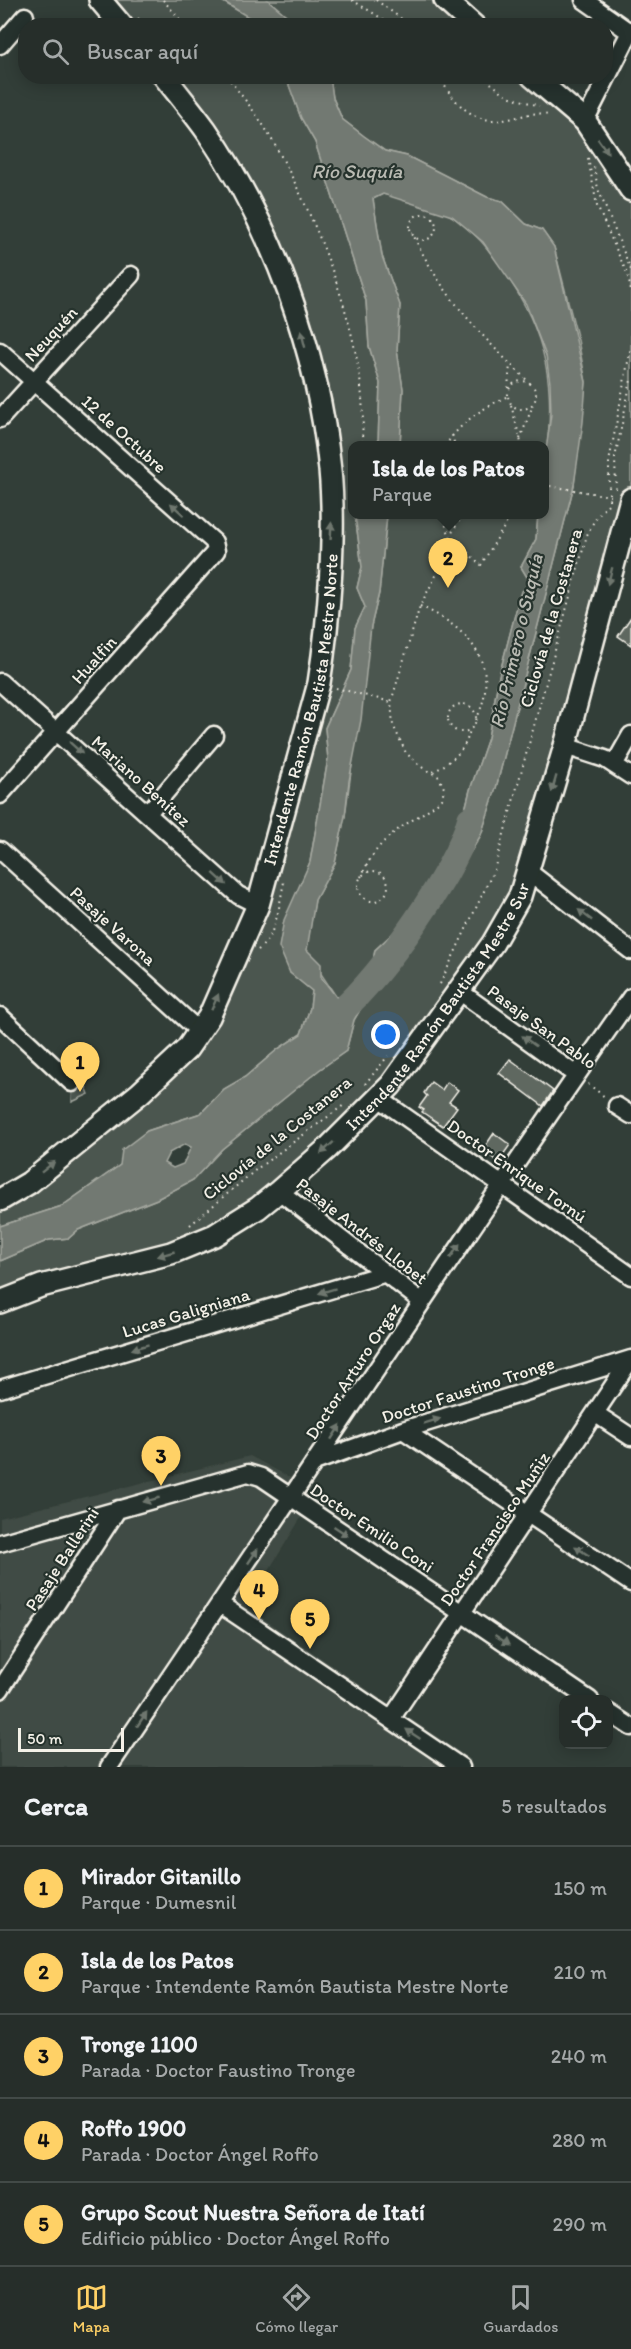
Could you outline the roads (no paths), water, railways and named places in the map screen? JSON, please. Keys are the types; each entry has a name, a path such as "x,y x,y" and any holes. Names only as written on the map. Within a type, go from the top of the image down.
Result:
{"main road":[{"path":"100,0 115,18"},
{"path":"445,0 465,18"},
{"name":"Intendente Ramón Bautista Mestre Norte","path":"0,1200 29,1183 140,1093 187,1049 209,1017 258,905 319,683 326,621 331,522 330,472 320,409 300,328 272,250 245,196 206,131 170,84"},
{"path":"541,84 585,121 631,190"},
{"name":"Intendente Ramón Bautista Mestre Sur","path":"0,1302 41,1286 160,1256 197,1244 258,1208 279,1191 371,1093 459,991 508,920 528,871 565,746 623,498"}],"street":[{"path":"584,0 610,18"},
{"path":"613,20 630,32 613,66"},
{"path":"0,45 18,24"},
{"path":"585,121 604,84"},
{"name":"Neuquén","path":"0,419 131,275"},
{"name":"12 de Octubre","path":"0,351 214,542 216,550"},
{"name":"Hualfin","path":"0,795 216,550"},
{"name":"Mariano Benítez","path":"0,682 238,895 258,905"},
{"path":"148,813 214,735"},
{"path":"614,765 631,735"},
{"path":"565,746 614,765 631,776"},
{"name":"Pasaje Varona","path":"0,850 199,1031"},
{"path":"528,871 631,951"},
{"name":"Pasaje San Pablo","path":"459,991 576,1075"},
{"name":"Doctor Arturo Orgaz","path":"109,1767 317,1461 421,1301 631,997"},
{"path":"0,1016 72,1083"},
{"name":"Doctor Enrique Tornú","path":"371,1093 631,1276"},
{"name":"Pasaje Andrés Llobet","path":"279,1191 383,1274 421,1301"},
{"name":"Lucas Galigniana","path":"0,1389 383,1274"},
{"name":"Doctor Faustino Tronge","path":"317,1461 403,1430 631,1359"},
{"name":"Doctor Francisco Muñiz","path":"391,1719 631,1359"},
{"path":"596,1414 631,1437"},
{"path":"403,1430 631,1583"},
{"name":"Doctor Emilio Coni","path":"118,1509 248,1473 261,1477 583,1695"},
{"path":"0,1543 118,1509"},
{"name":"Pasaje Ballerini","path":"0,1690 118,1509"},
{"path":"220,1604 459,1766"},
{"path":"613,1715 631,1727"}],"water":[{"path":"221,0 268,0 290,18 250,18"},
{"name":"Río Suquía","path":"289,84 331,84 333,98 342,119 364,136 385,151 407,156 487,197 502,201 526,224 542,230 554,247 586,382 583,422 574,485 496,788 481,835 431,917 404,948 386,978 361,1008 354,1020 346,1051 319,1070 222,1149 193,1180 157,1199 78,1230 69,1238 49,1240 0,1261 0,1226 62,1206 120,1165 122,1150 147,1131 201,1113 224,1089 245,1077 278,1049 301,1034 310,1008 312,991 290,973 279,947 284,920 310,862 328,759 325,728 351,670 355,628 365,607 357,588 362,567 356,519 387,519 379,593 371,626 361,720 349,781 345,816 335,863 315,900 307,950 321,964 321,977 337,998 355,994 369,985 375,950 437,892 450,872 458,849 460,830 470,790 488,738 499,676 521,591 533,587 521,567 536,539 538,519 549,519 547,441 551,414 546,356 526,304 483,242 452,216 383,194 373,199 382,256 400,305 397,350 403,389 400,441 378,441 380,383 369,346 366,301 315,142 301,118","holes":["185,1144 191,1147 183,1164 173,1168 164,1163 169,1153"]}],"waterway":[{"name":"Río Primero o Suquía","path":"341,1011 376,974 416,921 450,866 470,819"}],"place":[{"name":"Isla de los Patos","path":"448,588"},
{"name":"Mirador Gitanillo","path":"80,1092"},
{"name":"Tronge 1100","path":"161,1486"},
{"name":"Roffo 1900","path":"259,1620"},
{"name":"Grupo Scout Nuestra Señora de Itatí","path":"310,1649"}]}
